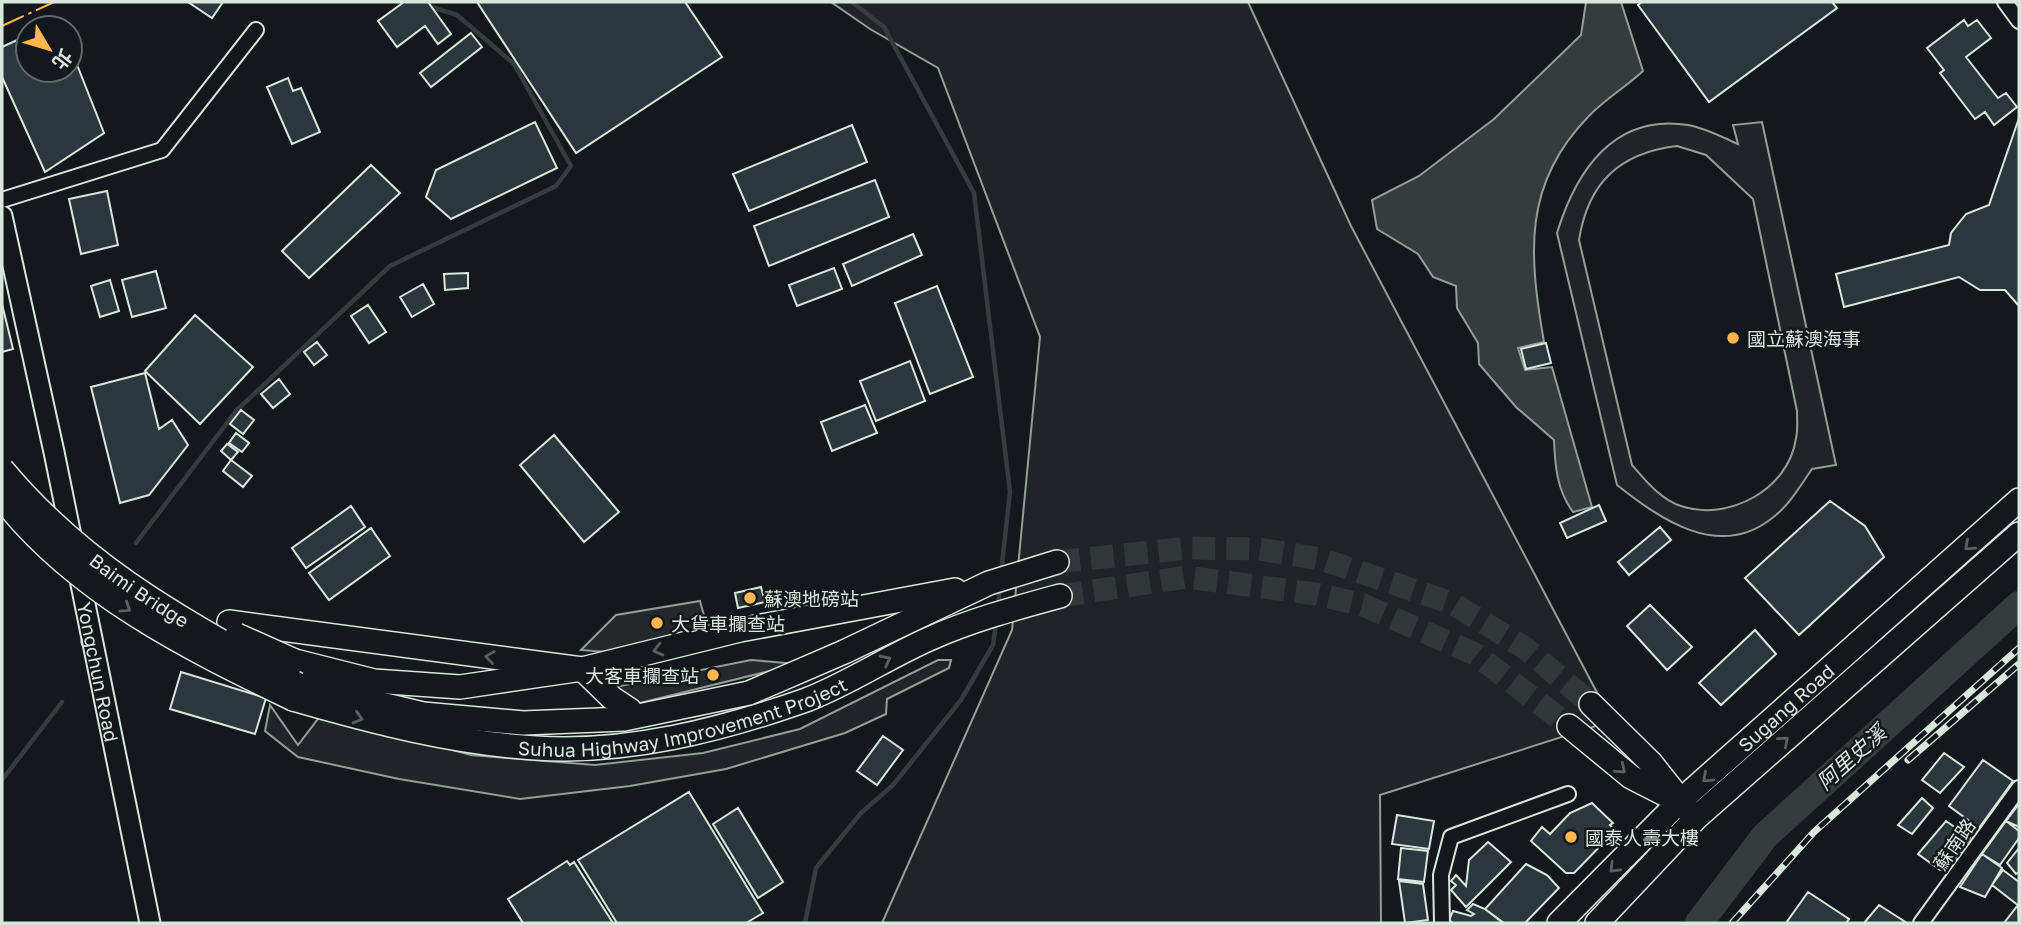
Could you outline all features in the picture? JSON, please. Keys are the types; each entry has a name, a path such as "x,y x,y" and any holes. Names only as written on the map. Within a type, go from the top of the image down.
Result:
{"main road":[{"name":"Baimi Bridge","path":"2,469 11,494 35,509 109,572 153,603 295,692"},
{"path":"11,494 187,610 295,661 374,681 460,687 582,669 740,630 989,583"},
{"name":"Sugang Road","path":"1559,923 1679,802 2019,500"},
{"name":"Sugang Road","path":"1597,923 1696,818 2019,534"},
{"name":"Suhua Highway Improvement Project","path":"295,692 423,714 523,723 624,719 749,693 844,652 989,583 1057,562"},
{"path":"1946,566 1961,585"},
{"path":"423,714 532,719 630,709 705,696 792,668 937,602 989,583"},
{"name":"Suhua Highway Improvement Project","path":"295,692 396,728 479,743 539,748 685,737 808,699 931,638 1007,610 1060,596"},
{"path":"229,622 582,669 612,698 630,709"},
{"path":"1591,704 1651,764 1679,802 1696,818"},
{"path":"1569,726 1631,777 1679,802"}],"street":[{"path":"2005,2 2019,21"},
{"path":"2,200 162,150 256,30"},
{"name":"Yongchun Road","path":"2,216 150,923"},
{"path":"2,456 36,497 69,526"},
{"name":"蘇南路","path":"1921,923 2019,788"},
{"path":"1442,923 1441,875 1451,836 1568,794"}],"shaded area":[{"path":"831,2 1248,2 1351,226 1612,721 1380,795 1381,923 882,923 1012,630 1040,337 938,68 870,29"},
{"path":"1586,2 1621,2 1643,71 1589,116 1567,142 1552,168 1541,194 1534,250 1535,280 1544,342 1518,348 1525,370 1552,367 1592,507 1573,512 1563,495 1558,478 1554,440 1516,407 1479,364 1478,343 1457,308 1456,286 1433,277 1418,254 1377,229 1372,200 1419,176 1494,119 1581,35"},
{"path":"1762,122 1836,465 1812,469 1794,496 1771,519 1751,531 1731,536 1710,535 1671,522 1617,485 1557,233 1575,188 1587,168 1602,151 1619,138 1639,128 1662,124 1688,125 1738,144 1733,125","holes":["1677,146 1706,155 1753,199 1797,411 1797,428 1791,457 1782,473 1769,487 1736,505 1699,510 1667,499 1632,465 1579,240 1590,202 1610,174 1623,164 1638,156"]},
{"name":"大貨車攔查站","path":"700,601 708,630 618,653 581,650 616,615"},
{"name":"大客車攔查站","path":"751,660 798,664 636,704 615,687"},
{"path":"938,660 951,660 949,668 887,699 886,714 845,733 726,769 630,786 520,799 399,779 298,757 265,731 270,705 298,745 321,715 471,755 595,765 703,753 800,729"}],"building":[{"path":"188,2 223,2 212,18"},
{"path":"404,2 428,2 451,34 438,44 425,26 397,47 378,21"},
{"path":"477,2 685,2 722,57 576,153"},
{"path":"1642,2 1832,2 1837,8 1709,102 1638,5"},
{"path":"1964,20 1968,26 1977,20 1991,38 1966,57 1998,98 2006,93 2017,107 1994,125 1985,112 1975,119 1940,73 1944,70 1927,48"},
{"path":"471,33 482,47 431,87 420,73"},
{"path":"14,41 14,84 84,82 104,133 45,172 2,77 2,47"},
{"path":"288,78 293,91 301,88 320,132 292,144 267,87"},
{"path":"2019,118 2019,306 2005,290 1980,290 1959,277 1844,307 1836,274 1949,245 1951,233 1966,214 1989,205"},
{"path":"535,122 557,168 451,219 426,197 436,170"},
{"path":"852,125 867,162 749,211 733,174"},
{"path":"371,165 400,193 309,278 282,251"},
{"path":"875,180 889,217 769,266 754,226"},
{"path":"107,191 118,245 81,254 69,199"},
{"path":"913,234 922,255 852,286 843,264"},
{"path":"834,268 842,289 797,306 789,285"},
{"path":"156,271 166,308 132,317 122,280"},
{"path":"468,273 468,288 445,290 444,274"},
{"path":"110,280 119,311 100,317 91,286"},
{"path":"423,284 434,304 412,317 400,297"},
{"path":"937,286 973,377 930,394 895,303"},
{"path":"2,304 13,349 2,352"},
{"path":"368,305 386,332 369,343 351,316"},
{"path":"195,315 253,367 200,424 145,371"},
{"path":"317,342 327,355 314,365 304,352"},
{"path":"1546,343 1551,363 1526,369 1521,349"},
{"path":"910,361 925,401 876,421 860,381"},
{"path":"145,373 159,429 172,420 188,445 149,495 120,503 91,387"},
{"path":"279,379 290,394 273,408 261,394"},
{"path":"865,405 877,433 832,451 821,422"},
{"path":"241,410 254,420 243,434 230,424"},
{"path":"236,433 249,443 242,452 229,443"},
{"path":"554,435 619,512 584,542 520,465"},
{"path":"227,444 238,452 231,460 221,451"},
{"path":"231,460 252,476 243,487 223,471"},
{"path":"1830,501 1865,526 1884,557 1799,635 1745,578"},
{"path":"1599,505 1606,521 1567,538 1560,523"},
{"path":"351,506 365,527 306,568 292,548"},
{"path":"1660,527 1671,540 1629,575 1618,562"},
{"path":"371,528 390,556 329,600 309,573"},
{"name":"蘇澳地磅站","path":"761,587 765,602 738,608 735,593"},
{"path":"1650,605 1692,647 1667,670 1627,626"},
{"path":"1755,630 1776,654 1721,705 1699,683"},
{"path":"181,672 266,698 255,734 170,709"},
{"path":"883,736 903,750 877,785 857,771"},
{"path":"1944,753 1964,767 1940,793 1922,780"},
{"path":"1983,760 2013,781 1979,828 1949,806"},
{"path":"689,792 763,913 746,923 617,923 578,860"},
{"path":"1922,798 1933,808 1912,834 1898,825"},
{"name":"國泰人壽大樓","path":"1592,803 1613,823 1610,825 1615,831 1574,873 1566,873 1531,841 1542,827 1550,834 1570,813"},
{"path":"2019,804 2019,827 2006,821"},
{"path":"738,808 783,882 758,898 713,824"},
{"path":"1397,815 1434,821 1429,849 1392,844"},
{"path":"1946,821 1970,838 1948,868 1940,870 1918,854"},
{"path":"2006,821 2019,831 2019,838 2000,865 1982,854"},
{"path":"1488,842 1511,862 1466,907 1451,890 1456,885 1451,881 1456,875 1466,886 1469,860"},
{"path":"1401,848 1428,851 1424,882 1398,879"},
{"path":"2019,848 2019,872 2016,874 2007,863"},
{"path":"1982,854 2002,868 1985,897 1960,887"},
{"path":"567,861 570,865 574,862 613,923 523,923 508,899"},
{"path":"1526,864 1547,875 1559,888 1525,923 1504,923 1485,909"},
{"path":"2003,870 2019,882 2019,906 1992,885"},
{"path":"1399,881 1423,884 1428,920 1405,923"},
{"path":"1808,892 1849,919 1846,923 1786,923"},
{"path":"1473,904 1485,909 1503,923 1453,923 1449,920 1453,911 1471,916 1474,914 1467,910"},
{"path":"1879,905 1907,923 1864,923"},
{"path":"2018,905 2019,923 2004,923"}],"waterway":[{"path":"136,543 236,411 390,266 556,186 571,166 514,64 457,15 416,2"},
{"path":"852,2 884,27 974,193 1010,492 1001,573"},
{"path":"998,607 1000,588"},
{"name":"阿里史溪","path":"1699,923 1765,836 2019,605"},
{"path":"805,923 816,868 861,813 893,785 961,700 993,645 996,623"},
{"path":"2,780 62,702"}],"tunnel":[{"path":"1057,562 1188,548 1259,549 1321,559 1452,603 1525,648 1591,704"},
{"path":"1060,596 1186,577 1316,594 1363,605 1475,654 1569,726"}],"railway":[{"path":"1732,923 1814,832 2019,648"},
{"path":"1908,760 2019,664"}],"power":[{"path":"2,26 54,2"}],"place":[{"name":"國立蘇澳海事","path":"1733,338"},
{"name":"蘇澳地磅站","path":"750,598"},
{"name":"大貨車攔查站","path":"657,623"},
{"name":"大客車攔查站","path":"713,675"},
{"name":"國泰人壽大樓","path":"1571,837"}]}
